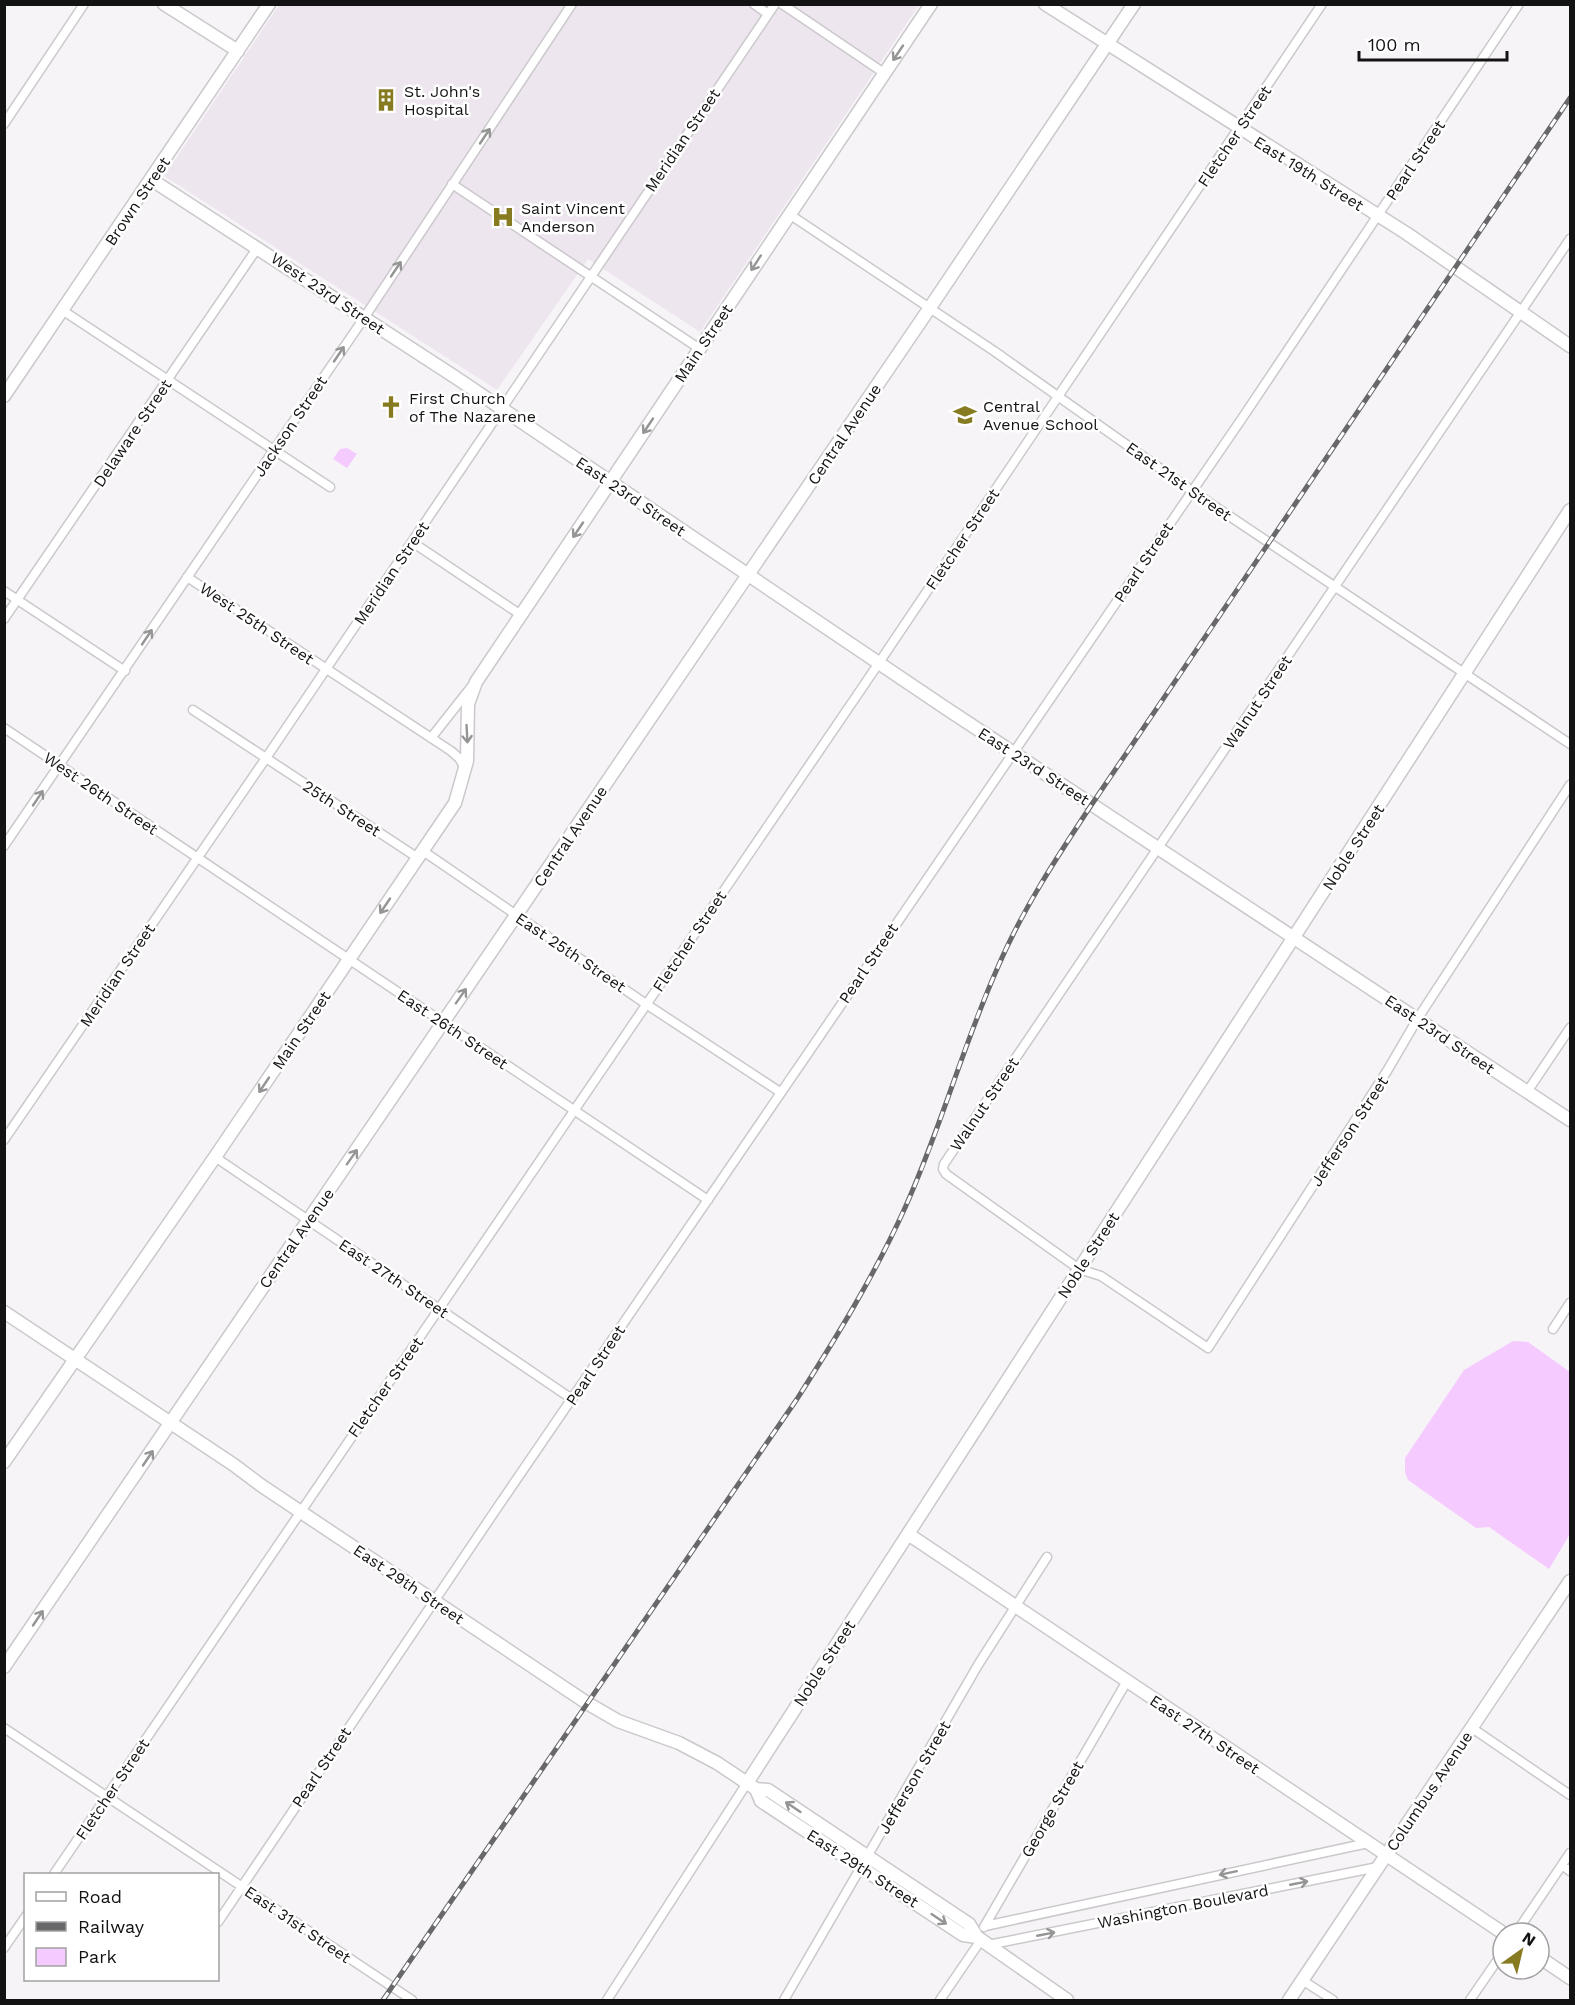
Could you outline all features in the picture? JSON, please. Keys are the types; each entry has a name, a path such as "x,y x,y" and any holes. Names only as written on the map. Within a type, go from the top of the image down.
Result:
{"street":[{"path":"4,124 84,4"},
{"path":"164,4 238,51"},
{"name":"Brown Street","path":"4,396 269,4"},
{"name":"Jackson Street","path":"4,846 364,318 572,4"},
{"path":"753,4 768,14"},
{"name":"Meridian Street","path":"4,1140 266,758 775,4"},
{"path":"782,4 884,73"},
{"name":"Main Street","path":"431,738 476,682 931,4"},
{"name":"East 19th Street","path":"1045,4 1378,216 1570,346"},
{"name":"Central Avenue","path":"4,1667 929,309 1134,4"},
{"name":"Fletcher Street","path":"55,1873 1058,398 1322,4"},
{"name":"Pearl Street","path":"219,1921 780,1092 1192,491 1519,4"},
{"name":"West 23rd Street","path":"152,180 502,408"},
{"path":"452,184 700,349"},
{"name":"East 21st Street","path":"789,214 1192,491 1570,744"},
{"name":"Walnut Street","path":"1079,1269 946,1174 943,1169 944,1164 1570,239"},
{"name":"Delaware Street","path":"4,619 258,247"},
{"path":"62,310 330,487"},
{"name":"East 23rd Street","path":"502,408 878,663 1570,1120"},
{"name":"Noble Street","path":"608,2001 751,1786 908,1534 1570,510"},
{"path":"412,542 521,615"},
{"name":"West 25th Street","path":"187,577 326,669"},
{"path":"4,591 125,671"},
{"path":"326,669 455,754 465,769"},
{"name":"Main Street","path":"4,1462 215,1157 455,803 468,753 468,704 476,682"},
{"path":"193,710 266,758"},
{"name":"West 26th Street","path":"4,728 197,858"},
{"name":"25th Street","path":"266,758 420,854"},
{"name":"Jefferson Street","path":"1079,1269 1101,1276 1208,1348 1387,1071 1418,1018 1570,785"},
{"name":"East 25th Street","path":"420,854 517,914 646,1004 780,1092"},
{"name":"East 26th Street","path":"197,858 708,1200"},
{"path":"1527,1092 1570,1028"},
{"name":"East 27th Street","path":"215,1157 572,1399"},
{"path":"1553,1329 1570,1303"},
{"name":"East 29th Street","path":"4,1312 608,1715 646,1732 679,1743 717,1763 751,1786 761,1801 864,1862 963,1935 982,1941 1068,2001"},
{"name":"East 27th Street","path":"908,1534 1491,1925"},
{"name":"Jefferson Street","path":"784,2001 978,1665 1047,1557"},
{"name":"Columbus Avenue","path":"1289,2001 1570,1581"},
{"name":"George Street","path":"940,2001 982,1941 985,1926 1127,1681"},
{"name":"East 31st Street","path":"4,1728 412,2001"},
{"path":"1472,1728 1570,1795"},
{"name":"Washington Boulevard","path":"985,1926 1368,1843"},
{"path":"1524,1921 1570,1853"},
{"path":"1562,1865 1570,1871"},
{"name":"Washington Boulevard","path":"982,1941 1378,1867"},
{"path":"4,1948 24,1919"},
{"path":"1551,1965 1570,1978"},
{"path":"1470,2001 1491,1970"},
{"path":"1302,1980 1333,2001"}],"shaded area":[{"name":"Saint Vincent Anderson","path":"279,5 919,5 700,332 588,259 497,390 164,176"}],"green space":[{"path":"347,448 357,454 347,468 333,459 340,449"},
{"path":"1513,1341 1528,1342 1570,1372 1570,1534 1549,1569 1489,1527 1476,1528 1408,1480 1405,1472 1405,1458 1464,1370"}],"railway":[{"path":"383,2000 812,1376 867,1283 904,1210 929,1150 984,999 1017,926 1041,884 1092,804 1570,98"}],"place":[{"name":"St. John's Hospital","path":"386,100"},
{"name":"Saint Vincent Anderson","path":"503,217"},
{"name":"First Church of The Nazarene","path":"391,407"},
{"name":"Central Avenue School","path":"965,415"}]}
